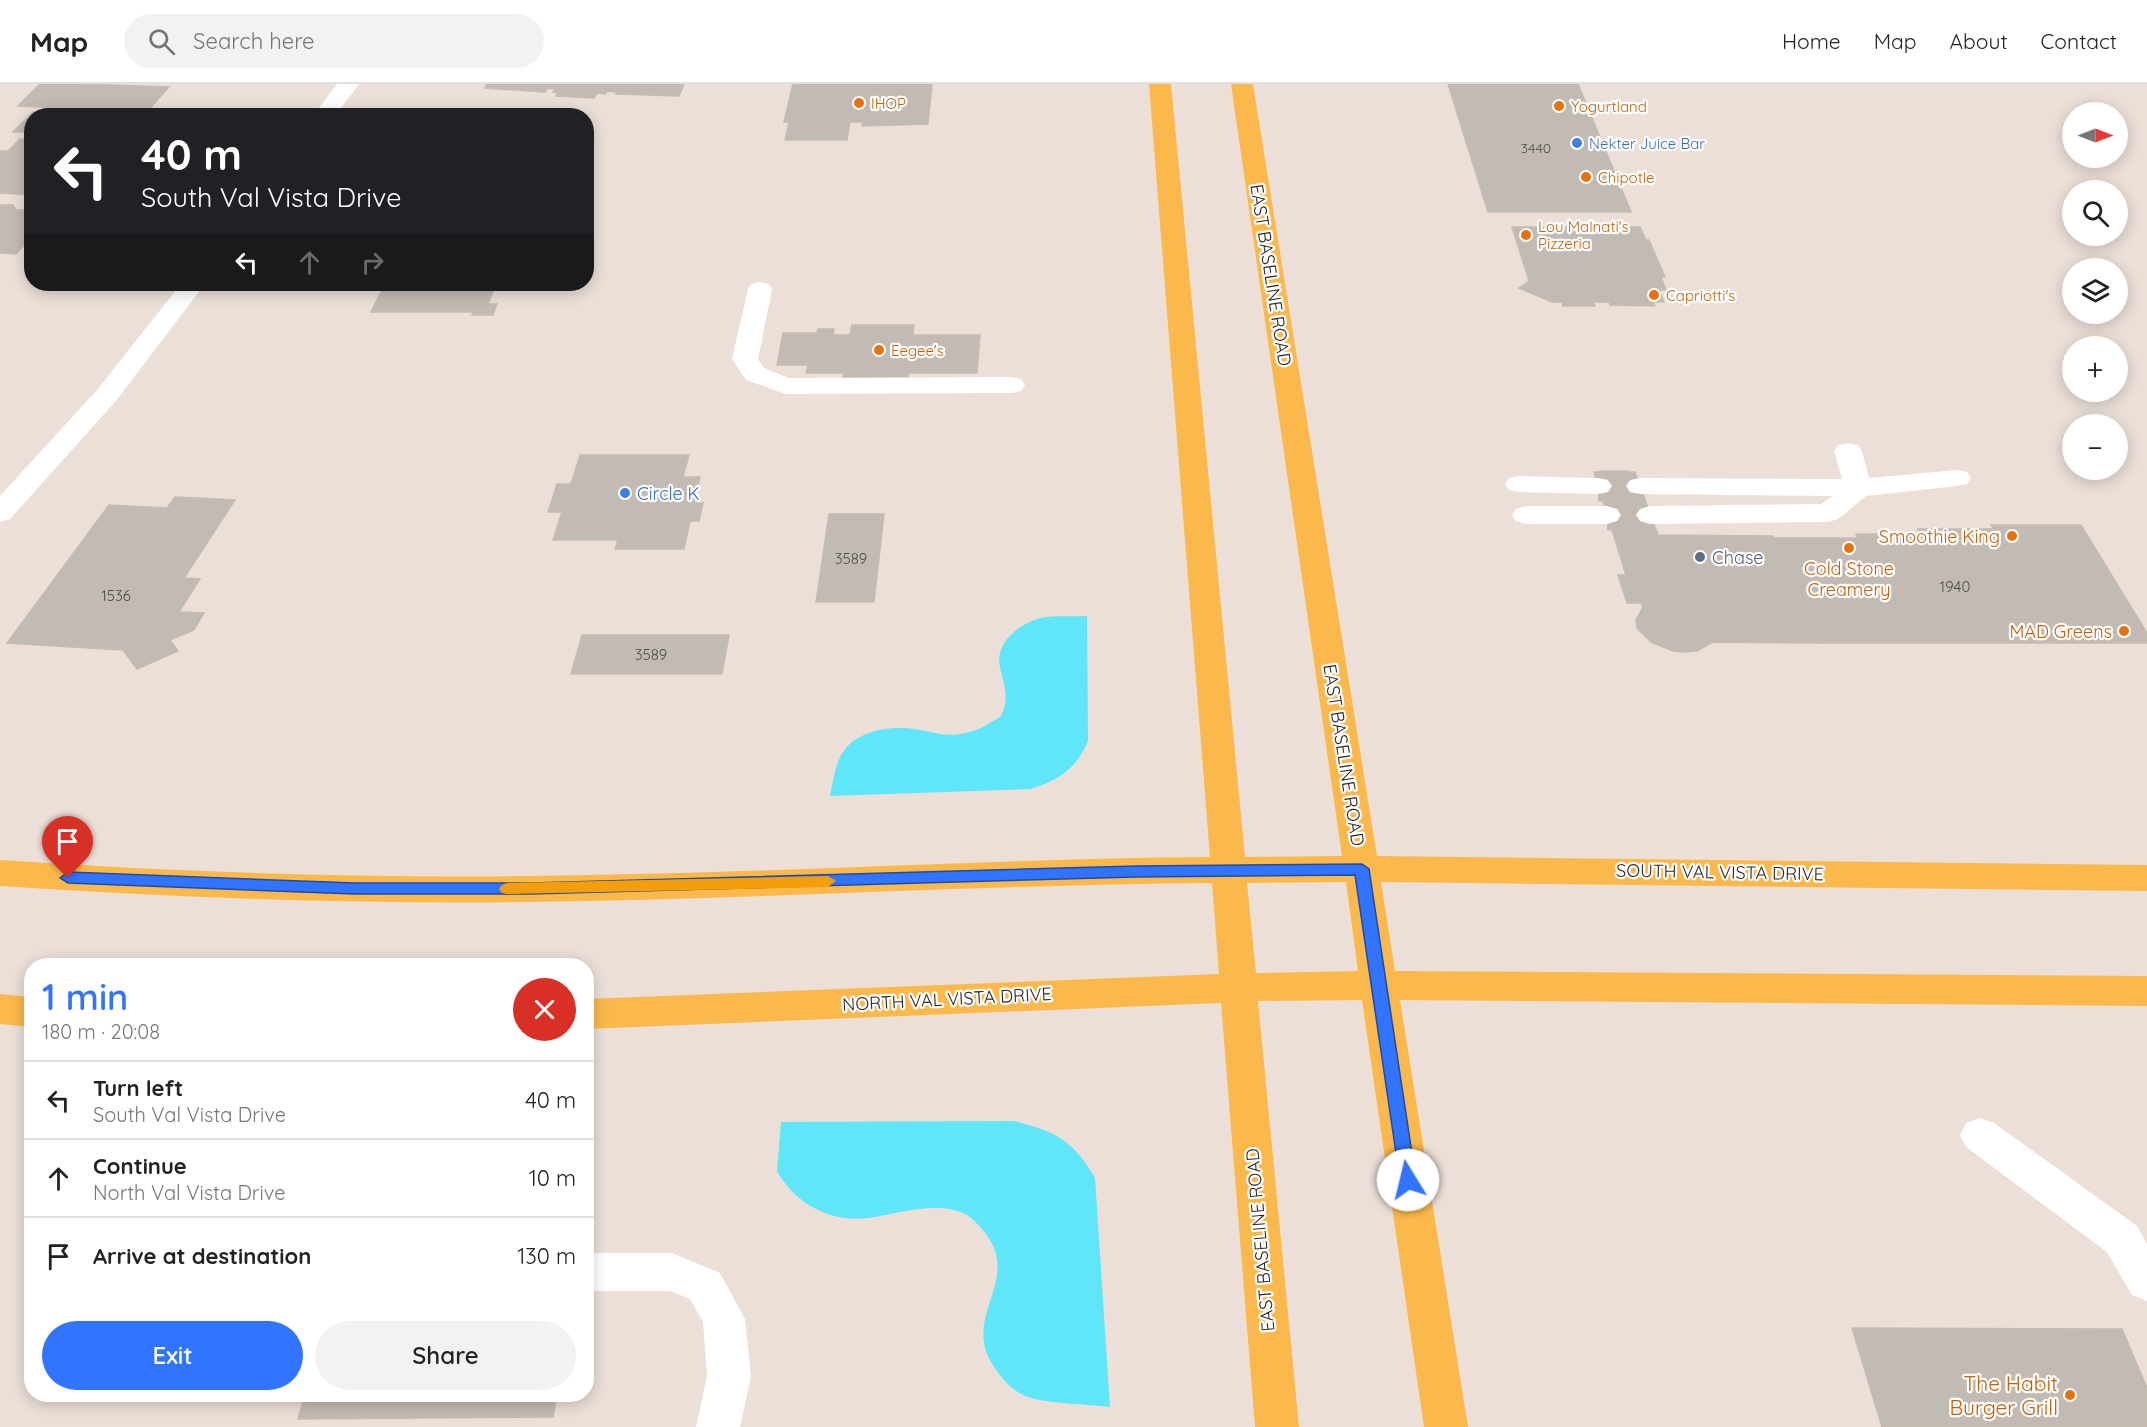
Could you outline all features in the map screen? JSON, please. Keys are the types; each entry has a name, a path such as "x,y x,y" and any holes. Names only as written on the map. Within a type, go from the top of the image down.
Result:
{"main road":[{"name":"EAST BASELINE ROAD","path":"1160,84 1194,445 1237,987 1277,1427"},
{"name":"EAST BASELINE ROAD","path":"1242,84 1446,1427"},
{"name":"SOUTH VAL VISTA DRIVE","path":"1229,871 1461,868 2147,878"},
{"path":"0,873 224,885 355,889 531,889 1229,871"},
{"path":"1378,985 2147,991"},
{"name":"NORTH VAL VISTA DRIVE","path":"594,1014 1237,987 1378,985"},
{"path":"0,1009 24,1011"}],"street":[{"path":"330,108 348,84"},
{"path":"760,289 745,359 755,374 775,382 786,386 1012,385"},
{"path":"0,513 106,396 188,291"},
{"path":"1848,451 1851,495"},
{"path":"1645,501 1828,513 1851,495 1957,478"},
{"path":"1522,500 1602,500"},
{"path":"1980,1135 2122,1239 2147,1282"},
{"path":"594,1272 672,1272 705,1286 724,1319 729,1376 718,1427"}],"water":[{"path":"1087,616 1088,741 1078,759 1066,772 1050,782 1031,789 830,796 840,757 849,745 866,734 895,728 954,735 982,728 1001,716 1006,697 999,658 1010,635 1025,624 1041,618"},
{"path":"1014,1121 1041,1129 1062,1139 1079,1155 1095,1178 1110,1407 1028,1397 1010,1386 997,1371 986,1350 983,1330 997,1277 997,1258 990,1239 971,1218 961,1212 941,1208 855,1219 828,1214 804,1202 785,1183 777,1171 781,1122"}],"building":[{"path":"40,84 169,87 150,108 18,106"},
{"path":"487,84 684,84 679,96 616,94 617,92 608,91 605,94 597,93 594,98 556,96 557,92 553,92 555,89 548,88 545,92 485,88"},
{"name":"IHOP","path":"793,84 932,84 928,124 862,126 863,122 850,122 847,140 785,140 789,122 784,122"},
{"path":"1448,84 1578,84 1631,212 1488,212"},
{"path":"24,121 24,132 13,132"},
{"path":"20,139 24,139 24,194 0,193 0,151 8,151"},
{"path":"0,205 13,205 16,210 24,210 24,245 16,254 0,253"},
{"path":"1512,227 1640,227 1646,240 1649,240 1665,277 1661,277 1666,290 1659,290 1664,302 1653,302 1655,306 1610,305 1609,302 1593,302 1595,306 1563,306 1562,302 1552,302 1519,288 1529,281"},
{"path":"382,291 493,291 488,304 497,304 493,315 472,315 473,312 371,312"},
{"name":"Eegee's","path":"852,325 914,325 913,335 980,335 977,373 908,373 908,378 843,378 844,373 806,373 808,365 777,365 783,333 817,333 818,329 834,329 833,335 850,335"},
{"name":"Circle K","path":"580,455 689,455 683,477 700,477 694,503 703,503 699,521 690,521 684,549 615,549 618,540 553,540 562,512 548,512 557,484 571,484"},
{"name":"Chase","path":"1594,472 1635,472 1658,535 1773,536 1817,643 1713,642 1697,651 1685,652 1673,651 1651,642 1637,628 1636,620 1643,607 1641,603 1627,603 1618,575 1626,575"},
{"path":"175,497 235,500 184,578 200,579 179,612 204,613 194,630 170,640 178,651 137,669 123,650 7,643 109,505 167,508"},
{"path":"829,514 884,514 874,602 816,602"},
{"path":"1991,525 2081,525 2147,633 2147,643 1817,643 1773,538 1858,538 1856,534 1920,534 1918,529 1994,529"},
{"path":"582,635 729,635 722,674 571,674"},
{"path":"1852,1328 2122,1329 2147,1388 2147,1427 1882,1427"},
{"path":"303,1402 556,1402 553,1417 298,1419"}],"tunnel":[{"path":"1598,486 1640,486"},
{"path":"1607,515 1650,515"}],"slow traffic":[{"path":"507,889 828,881"}],"place":[{"name":"IHOP","path":"859,103"},
{"name":"Yogurtland","path":"1559,106"},
{"name":"Nekter Juice Bar","path":"1577,143"},
{"name":"Chipotle","path":"1586,177"},
{"name":"Lou Malnati's Pizzeria","path":"1526,235"},
{"name":"Capriotti's","path":"1654,295"},
{"name":"Eegee's","path":"879,350"},
{"name":"Circle K","path":"625,493"},
{"name":"Smoothie King","path":"2012,536"},
{"name":"Cold Stone Creamery","path":"1849,548"},
{"name":"Chase","path":"1700,557"},
{"name":"MAD Greens","path":"2124,631"},
{"name":"The Habit Burger Grill","path":"2070,1395"}],"route":[{"path":"68,878 355,889 531,889 1136,871 1362,869 1408,1180"}]}
